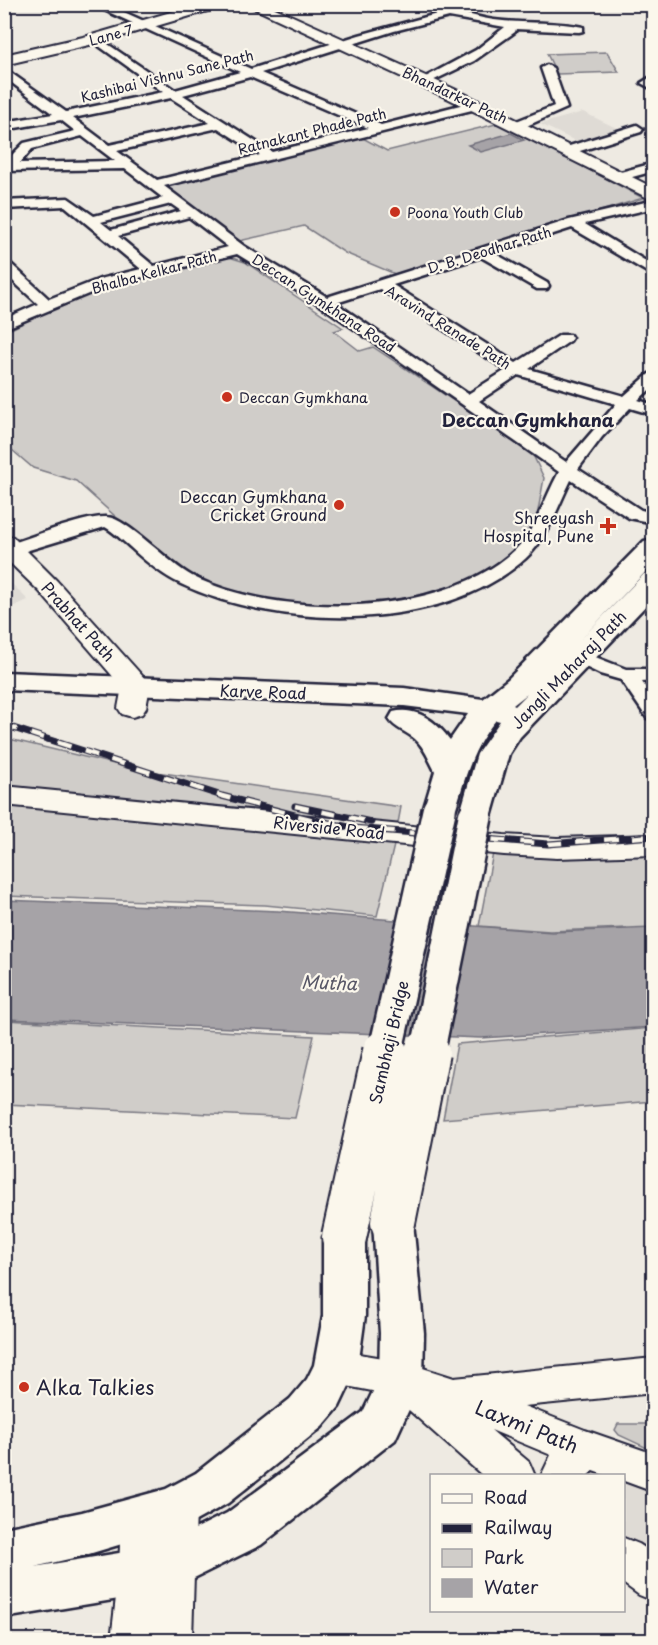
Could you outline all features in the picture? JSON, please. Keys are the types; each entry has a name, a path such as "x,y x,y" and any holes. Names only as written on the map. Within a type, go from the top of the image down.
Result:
{"main road":[{"path":"4,1595 158,1567 244,1529 379,1426 401,1378 402,1333 393,1222 475,817 497,727 523,680 654,547"},
{"name":"Jangli Maharaj Path","path":"497,727 580,657 654,580"},
{"path":"450,770 432,736 404,708 523,680"},
{"name":"Karve Road","path":"4,681 134,697 404,708 497,727"},
{"name":"Karve Road","path":"4,704 134,697"},
{"name":"Sambhaji Bridge","path":"4,1551 82,1534 158,1513 212,1488 306,1413 323,1393 336,1367 344,1316 344,1237 439,811 450,770 459,749 497,727"}],"street":[{"path":"96,4 148,25 247,73 380,129"},
{"name":"Lane 7","path":"4,60 96,39 216,4"},
{"name":"Bhandarkar Path","path":"252,4 426,81 518,125 654,196"},
{"path":"417,4 446,15 510,26 579,29"},
{"path":"344,44 395,26 446,15"},
{"path":"426,81 462,66 511,30 510,26"},
{"path":"96,39 172,93 270,156"},
{"name":"Kashibai Vishnu Sane Path","path":"4,126 66,116 172,93 344,44"},
{"path":"518,125 561,108 547,68"},
{"name":"Deccan Gymkhana Road","path":"4,71 239,249 325,302 635,514 654,518"},
{"path":"654,78 647,83 654,87"},
{"name":"Ratnakant Phade Path","path":"154,185 476,105"},
{"path":"107,149 220,124"},
{"path":"567,151 637,129"},
{"path":"7,167 28,146 84,132"},
{"path":"7,167 128,165"},
{"path":"618,177 654,167"},
{"path":"91,221 173,200"},
{"path":"4,205 68,202 151,270"},
{"name":"D. B. Deodhar Path","path":"325,302 574,224 654,204"},
{"path":"108,235 190,213"},
{"path":"574,224 654,272"},
{"name":"Bhalba Kelkar Path","path":"4,325 105,282 239,249"},
{"path":"483,252 542,286"},
{"path":"4,265 47,305"},
{"name":"Aravind Ranade Path","path":"381,284 517,370 654,411"},
{"path":"470,400 565,339"},
{"path":"9,546 95,523 107,522 116,526 172,572 224,594 264,604 349,611 392,608 432,600 468,588 510,563 536,533 569,471 625,402 654,377"},
{"name":"Prabhat Path","path":"9,546 134,697"},
{"path":"580,657 616,674 629,677 654,675"},
{"path":"629,677 654,714"},
{"name":"Riverside Road","path":"4,795 504,845 557,848 654,845"},
{"name":"Laxmi Path","path":"336,1367 401,1378 451,1395 574,1463 654,1473"},
{"path":"451,1395 654,1376"},
{"path":"401,1378 512,1474"},
{"path":"158,1513 158,1567 170,1641"},
{"path":"625,1560 654,1580"},
{"path":"133,1641 158,1567"}],"shaded area":[{"path":"583,112 631,135 588,147 540,124"},
{"path":"5,577 28,600 5,610"},
{"path":"593,1458 653,1479 653,1560 625,1536 625,1474 583,1474"}],"green space":[{"path":"607,52 619,72 557,74 547,54"},
{"name":"Poona Youth Club","path":"500,123 643,198 395,274 345,253 304,226 235,242 160,186 359,136 387,151"},
{"name":"Deccan Gymkhana","path":"229,257 245,262 343,328 334,331 360,351 373,347 532,453 544,478 536,522 526,543 494,570 430,598 328,608 246,597 175,570 76,481 33,468 5,444 5,332 55,307 106,286 212,259"},
{"path":"5,738 135,769 401,807 396,834 5,786"},
{"path":"5,800 396,837 377,916 265,905 5,896"},
{"path":"493,853 537,857 653,853 653,927 550,931 479,926"},
{"path":"4,1020 314,1036 295,1118 5,1104"},
{"path":"653,1028 653,1101 443,1119 457,1044"},
{"path":"618,1424 651,1424 647,1448 619,1435 615,1430"}],"water":[{"path":"511,133 524,140 481,152 468,145"},
{"name":"Mutha","path":"4,900 278,911 552,932 653,928 653,1027 481,1038 5,1019"}],"railway":[{"path":"4,725 222,796 354,828 548,844 654,836"},
{"path":"295,806 371,822"}],"place":[{"name":"Poona Youth Club","path":"395,212"},
{"name":"Deccan Gymkhana","path":"227,397"},
{"name":"Deccan Gymkhana Cricket Ground","path":"339,505"},
{"name":"Shreeyash Hospital, Pune","path":"608,526"},
{"name":"Alka Talkies","path":"24,1387"}],"district":[{"name":"Deccan Gymkhana","path":"528,419"}]}
